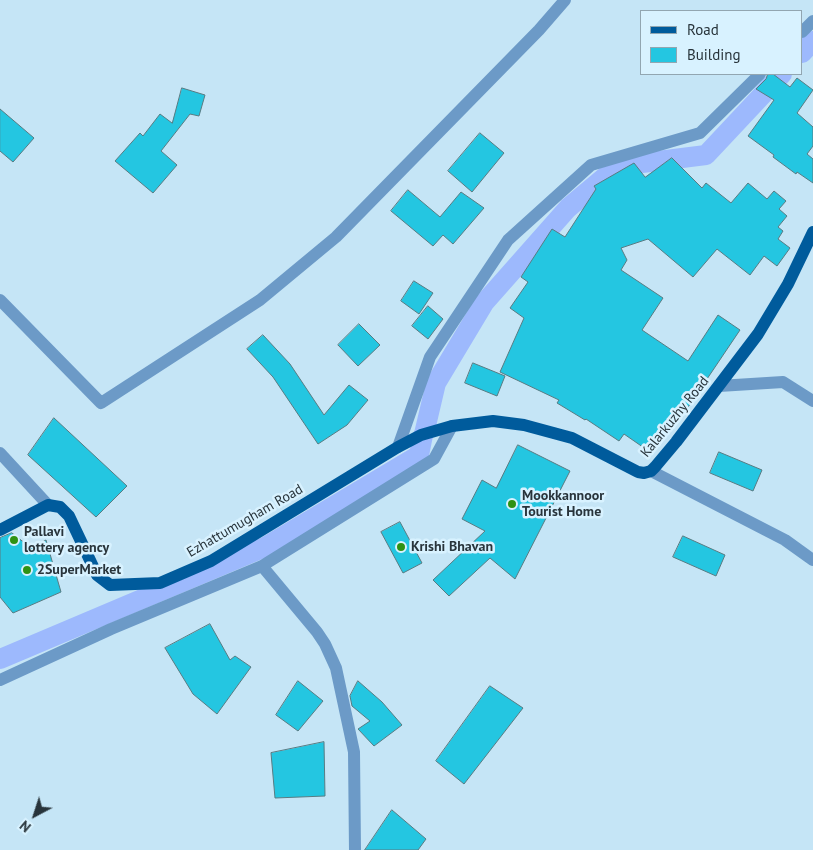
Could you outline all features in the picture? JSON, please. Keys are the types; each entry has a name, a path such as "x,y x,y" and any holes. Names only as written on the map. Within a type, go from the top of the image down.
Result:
{"main road":[{"name":"Kalarkuzhy Road","path":"424,435 452,426 493,421 524,425 572,438 638,472 650,471 676,442 758,334 788,284 813,232"},
{"name":"Ezhattumugham Road","path":"48,505 60,507 69,516 97,575 103,581 110,585 160,583 211,561 398,447 424,435"},
{"path":"0,530 48,505"}],"street":[{"path":"0,300 101,403 260,300 336,237 539,30 565,0"},
{"path":"803,31 813,21"},
{"path":"398,447 430,357 508,240 590,166 700,133 759,75"},
{"path":"719,386 783,382 813,401"},
{"path":"0,680 111,629 262,566 434,459 452,426"},
{"path":"0,453 48,505"},
{"path":"650,471 785,540 813,560"},
{"path":"262,566 317,632 332,656 336,668 354,752 355,850"}],"building":[{"path":"768,75 774,75 790,87 797,78 813,90 797,113 813,127 813,146 807,154 813,159 813,183 797,172 796,174 748,136 774,100 756,89"},
{"path":"182,88 205,95 199,116 190,114 161,151 177,165 153,193 115,161 140,133 143,136 160,114 172,123"},
{"path":"0,109 34,138 13,162 0,151"},
{"path":"480,133 504,153 472,192 448,171"},
{"path":"672,158 702,188 706,183 731,203 748,183 767,199 774,191 786,201 779,209 787,216 778,227 783,231 778,239 790,248 777,266 764,256 750,275 717,249 693,277 648,239 621,248 627,260 621,270 663,298 642,330 688,361 718,315 740,330 678,422 673,419 650,452 624,434 619,441 586,419 557,403 559,400 500,372 524,318 510,308 528,282 521,277 552,229 565,237 596,189 594,186 634,163 645,177"},
{"path":"408,190 440,217 461,192 484,208 453,244 443,235 433,246 391,211"},
{"path":"414,281 433,293 419,314 401,301"},
{"path":"428,306 443,319 428,339 412,326"},
{"path":"359,324 380,345 358,366 338,345"},
{"path":"263,335 290,364 324,415 349,385 368,400 347,425 318,444 273,377 247,349"},
{"path":"473,363 505,376 497,396 465,383"},
{"path":"54,418 127,486 96,517 28,455"},
{"name":"Mookkannoor Tourist Home","path":"518,445 570,471 515,579 490,558 449,596 433,580 485,531 462,519 482,480 496,488"},
{"path":"719,452 762,470 753,491 710,473"},
{"name":"Krishi Bhavan","path":"400,522 422,563 403,573 381,532"},
{"name":"2SuperMarket","path":"12,533 31,548 46,540 61,592 13,613 0,597 0,538"},
{"path":"683,536 725,555 716,576 673,557"},
{"path":"210,624 230,660 235,656 251,667 217,714 193,694 165,648"},
{"path":"298,681 323,701 298,731 276,715"},
{"path":"358,681 382,702 402,725 374,746 358,729 370,721 352,706 350,696"},
{"path":"490,686 523,708 464,784 436,761"},
{"path":"324,742 325,796 275,798 271,753"},
{"path":"392,810 426,839 418,850 365,850"}],"waterway":[{"path":"803,52 813,41"},
{"path":"424,434 436,383 484,303 568,208 618,166 706,155 781,75"},
{"path":"0,659 265,547 419,455 423,435"}],"place":[{"name":"Mookkannoor Tourist Home","path":"512,504"},
{"name":"Pallavi lottery agency","path":"14,540"},
{"name":"Krishi Bhavan","path":"401,547"},
{"name":"2SuperMarket","path":"27,570"}]}
